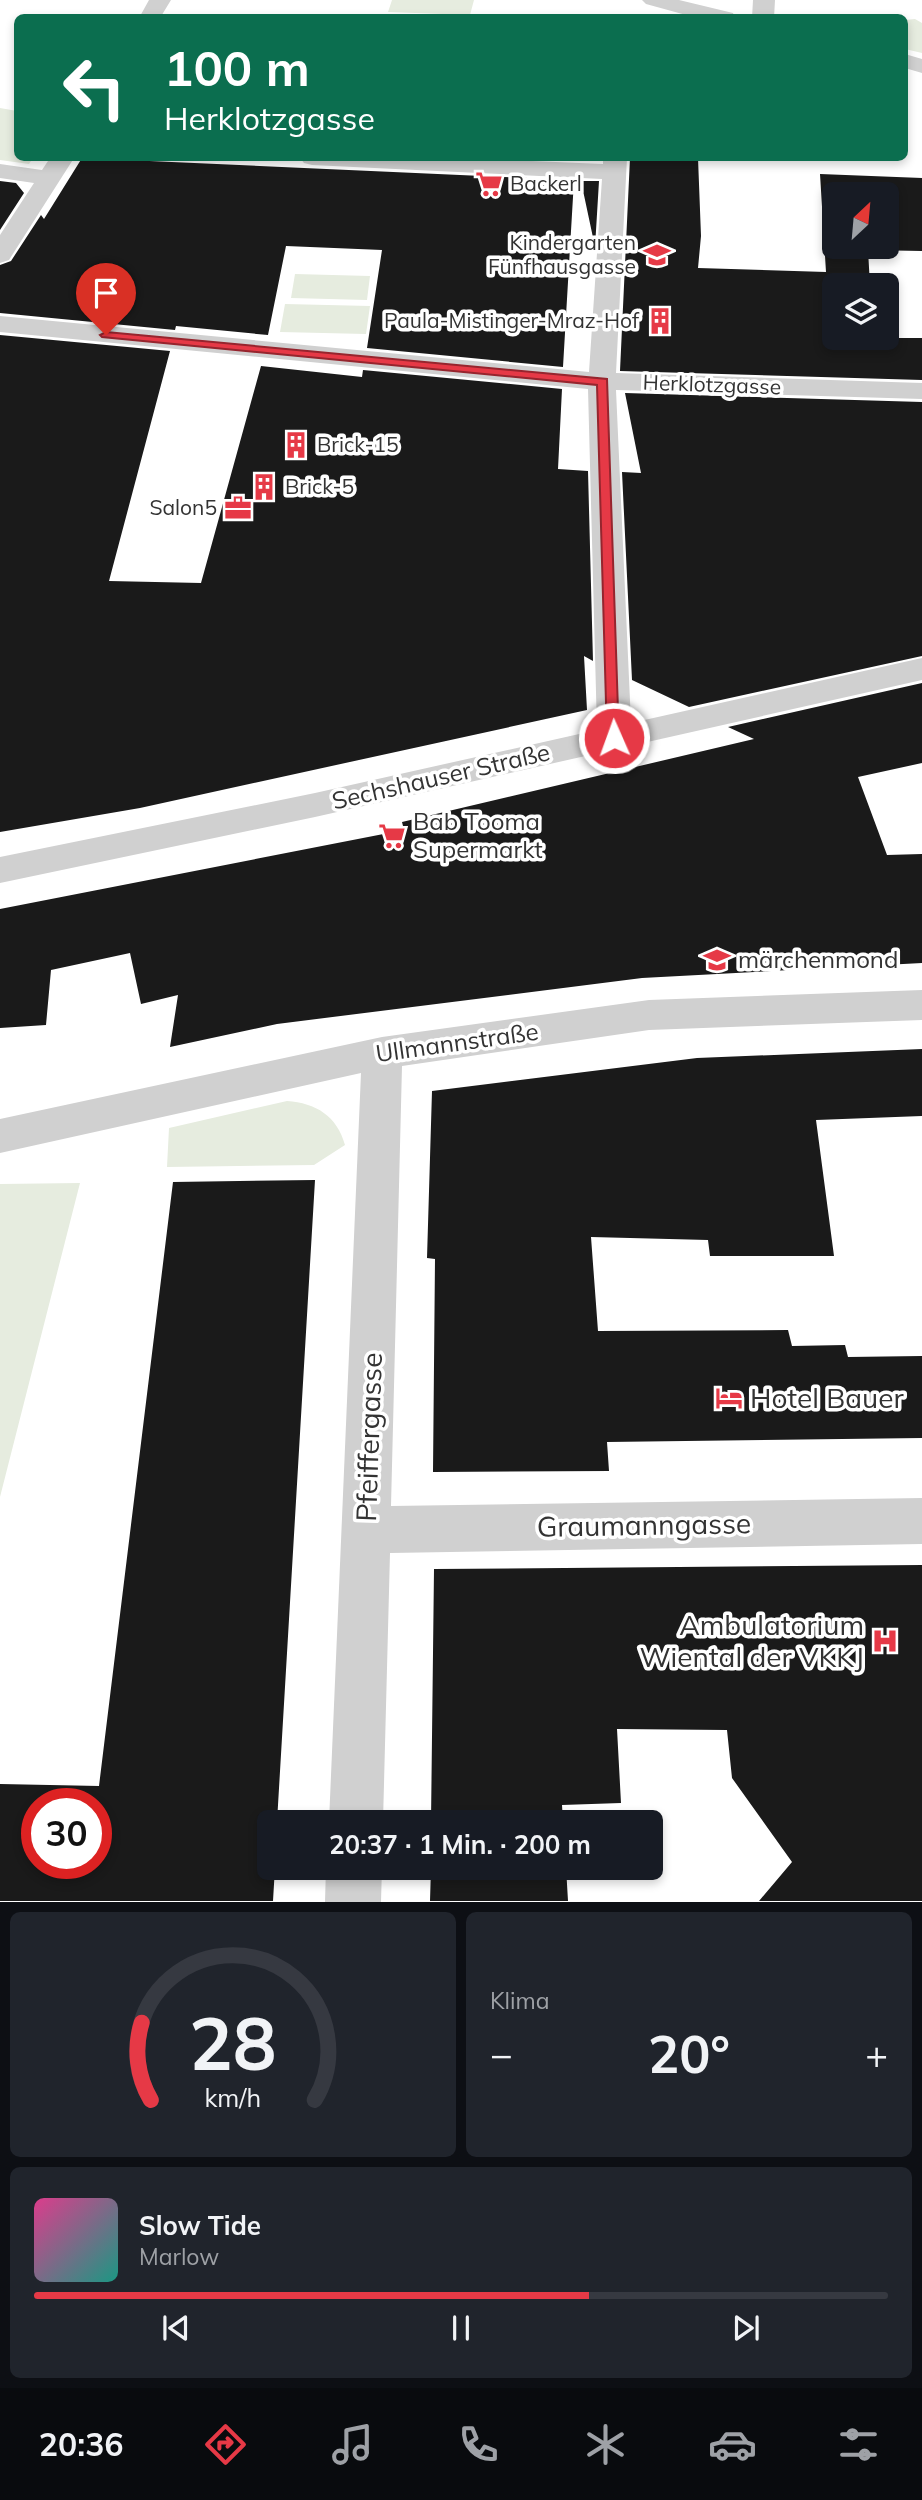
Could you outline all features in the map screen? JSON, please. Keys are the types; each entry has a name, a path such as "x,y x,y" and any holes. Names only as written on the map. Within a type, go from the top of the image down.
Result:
{"street":[{"path":"649,4 703,14"},
{"path":"442,161 614,165 603,382 614,738"},
{"path":"0,170 56,168"},
{"path":"0,255 56,168"},
{"name":"Herklotzgasse","path":"0,324 561,380 922,391"},
{"name":"Sechshauser Straße","path":"0,870 315,805 922,668"},
{"name":"Ullmannstraße","path":"0,1136 382,1052 649,1015 922,1004"},
{"name":"Pfeiffergasse","path":"356,1810 382,1052"},
{"name":"Graumanngasse","path":"366,1530 922,1521"},
{"path":"353,1902 354,1880"}],"shaded area":[{"path":"392,0 474,0 470,14 388,12"},
{"path":"915,19 922,23 922,53 908,50 908,20"},
{"path":"0,108 14,110 14,161 31,161 29,164 0,160"},
{"path":"295,274 370,276 367,300 291,298"},
{"path":"285,304 370,306 366,334 280,332"},
{"path":"287,1101 307,1105 324,1113 337,1126 345,1145 314,1165 167,1167 169,1128"},
{"path":"80,1183 0,1497 0,1184"}],"building":[{"path":"80,161 149,161 574,180 563,367 367,348 382,250 286,246 268,335 176,326 175,330 0,313 0,265 11,261 41,215 44,219"},
{"path":"630,161 698,161 701,236 698,268 826,272 825,259 869,259 869,273 822,273 822,350 899,350 899,338 922,338 922,380 620,371"},
{"path":"820,174 922,178 922,251 900,251 900,182 822,182 822,207"},
{"path":"0,181 16,183 24,193 0,230"},
{"path":"581,181 599,181 595,247"},
{"path":"0,335 170,351 109,581 201,583 261,366 362,377 363,370 562,389 558,469 588,471 593,661 584,656 587,710 140,808 0,832"},
{"path":"625,393 922,402 922,656 689,707 632,680 622,472 641,473"},
{"path":"922,683 922,763 858,777 887,855 922,854 922,963 642,978 277,1024 170,1047 178,995 141,1004 130,953 51,970 46,1025 0,1028 0,909 404,830 402,822 754,739 728,727"},
{"path":"922,1049 922,1116 816,1120 834,1256 710,1256 708,1240 591,1237 598,1331 788,1330 792,1346 845,1345 848,1357 922,1356 922,1438 607,1442 609,1471 433,1472 435,1259 427,1258 432,1091 697,1058"},
{"path":"315,1180 278,1810 257,1810 257,1880 274,1880 273,1901 0,1901 0,1784 99,1786 173,1182"},
{"path":"922,1565 922,1901 759,1901 792,1862 732,1778 727,1730 617,1729 621,1803 562,1805 562,1810 431,1810 434,1569"},
{"path":"431,1880 567,1880 568,1901 430,1901"}],"place":[{"name":"Backerl","path":"489,184"},
{"name":"Kindergarten Fünfhausgasse","path":"657,255"},
{"name":"Paula-Mistinger-Mraz-Hof","path":"660,321"},
{"name":"Brick-15","path":"296,445"},
{"name":"Brick-5","path":"264,487"},
{"name":"Salon5","path":"238,508"},
{"name":"Bab Tooma Supermarkt","path":"392,836"},
{"name":"märchenmond","path":"717,960"},
{"name":"Hotel Bauer","path":"729,1398"},
{"name":"Ambulatorium Wiental der VKKJ","path":"885,1641"}],"route":[{"path":"106,335 603,382 614,738"}]}
